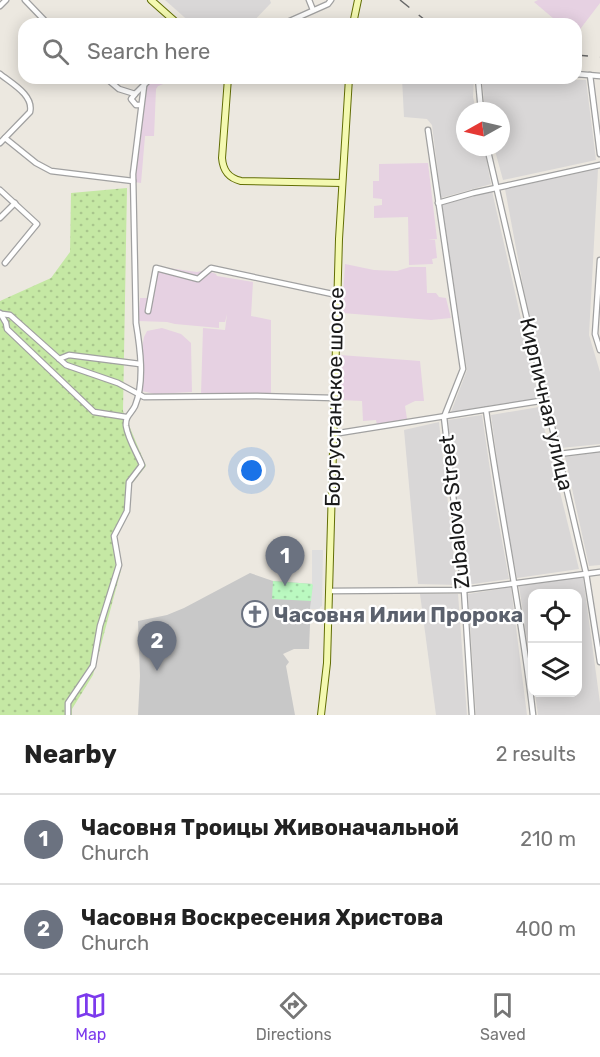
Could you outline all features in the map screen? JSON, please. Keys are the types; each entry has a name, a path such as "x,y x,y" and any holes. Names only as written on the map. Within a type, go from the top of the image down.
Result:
{"street":[{"path":"0,6 6,0"},
{"path":"25,0 42,18"},
{"path":"151,0 171,18"},
{"path":"309,0 313,10"},
{"path":"296,18 328,4 331,0"},
{"path":"354,18 358,0"},
{"path":"0,74 28,98 31,105 30,112 0,143"},
{"path":"582,74 600,76"},
{"path":"590,75 600,152"},
{"path":"113,84 119,89 135,94"},
{"path":"228,84 222,158 228,175 241,181 342,183"},
{"name":"Боргустанское шоссе","path":"321,715 327,663 337,295 349,84"},
{"path":"478,84 479,102"},
{"path":"141,105 136,105 130,99 144,86"},
{"path":"68,715 68,703 93,666 100,626 119,565 114,536 127,511 129,482 142,465 126,428 126,417 135,406 141,375 136,323 133,181 144,86"},
{"path":"428,130 463,369 444,417"},
{"path":"5,138 36,164 51,171 133,181"},
{"name":"Кирпичная улица","path":"489,156 586,573 600,662"},
{"path":"438,203 497,187 600,165"},
{"path":"0,190 38,224 5,263"},
{"path":"0,218 15,203"},
{"path":"600,260 595,334 600,350"},
{"path":"148,311 156,268 198,279 211,268 337,295"},
{"path":"126,417 94,412 7,329 1,314 10,315 66,365 118,383 144,397 334,398"},
{"path":"59,359 69,355 140,364"},
{"path":"333,434 546,400"},
{"path":"486,410 533,715"},
{"name":"Zubalova Street","path":"444,417 464,590 472,715"},
{"path":"559,454 600,449"},
{"path":"329,591 464,590 600,572"}],"shaded area":[{"path":"165,0 270,0 271,3 257,18 185,18"},
{"path":"538,0 600,0 582,27 582,18 553,18 534,2"},
{"path":"582,80 586,80 596,160 503,180 496,156 510,156 510,102 484,102 483,84 582,84"},
{"path":"149,84 163,84 156,89 154,136 145,136 141,183 134,182 142,108"},
{"path":"402,84 474,84 474,102 456,102 456,156 486,156 491,184 441,198 432,125 427,119 404,117"},
{"path":"428,163 437,239 428,240 435,240 437,258 432,259 433,264 409,265 408,217 374,218 374,206 382,205 382,199 373,198 373,181 379,181 379,164"},
{"path":"598,169 589,335 600,372 600,444 561,448 524,291 505,189"},
{"path":"492,191 539,398 451,412 467,370 442,205"},
{"path":"345,264 374,270 397,271 410,267 426,267 427,293 436,293 439,297 446,298 451,318 431,320 342,313"},
{"path":"161,267 197,272 206,270 217,276 253,282 251,316 271,320 271,393 201,394 203,328 225,330 227,314 225,322 219,322 219,328 138,321 140,298 148,298 152,271"},
{"path":"162,328 181,334 191,343 192,392 155,394 142,391 144,337 147,331"},
{"path":"340,355 420,361 424,401 415,401 405,406 407,419 377,425 376,420 363,421 362,401 340,400"},
{"path":"539,407 579,569 517,578 502,496 491,415"},
{"path":"482,415 509,579 466,585 448,420"},
{"path":"439,422 457,585 418,584 404,430"},
{"path":"600,452 600,565 589,566 565,457"},
{"path":"312,550 323,550 322,606 320,609 310,609 313,585"},
{"path":"250,573 273,581 313,584 309,649 294,649 283,654 289,662 286,666 295,715 138,715 140,676 138,621 167,615 184,608"},
{"path":"583,577 600,715 538,715 536,697 582,697 582,589 528,589 528,647 519,586"},
{"path":"511,587 527,715 476,715 468,594"},
{"path":"420,594 458,594 467,715 436,715"}],"green space":[{"path":"127,188 123,411 146,466 130,486 130,507 115,536 121,570 93,675 72,709 72,715 0,715 0,301 51,278 70,252 71,193"},
{"path":"273,581 313,584 312,601 272,599"}],"railway":[{"path":"400,0 422,18"},
{"path":"582,56 600,57"}],"place":[{"name":"Часовня Троицы Живоначальной","path":"285,586"},
{"name":"Часовня Илии Пророка","path":"255,614"},
{"name":"Часовня Воскресения Христова","path":"157,671"}]}
